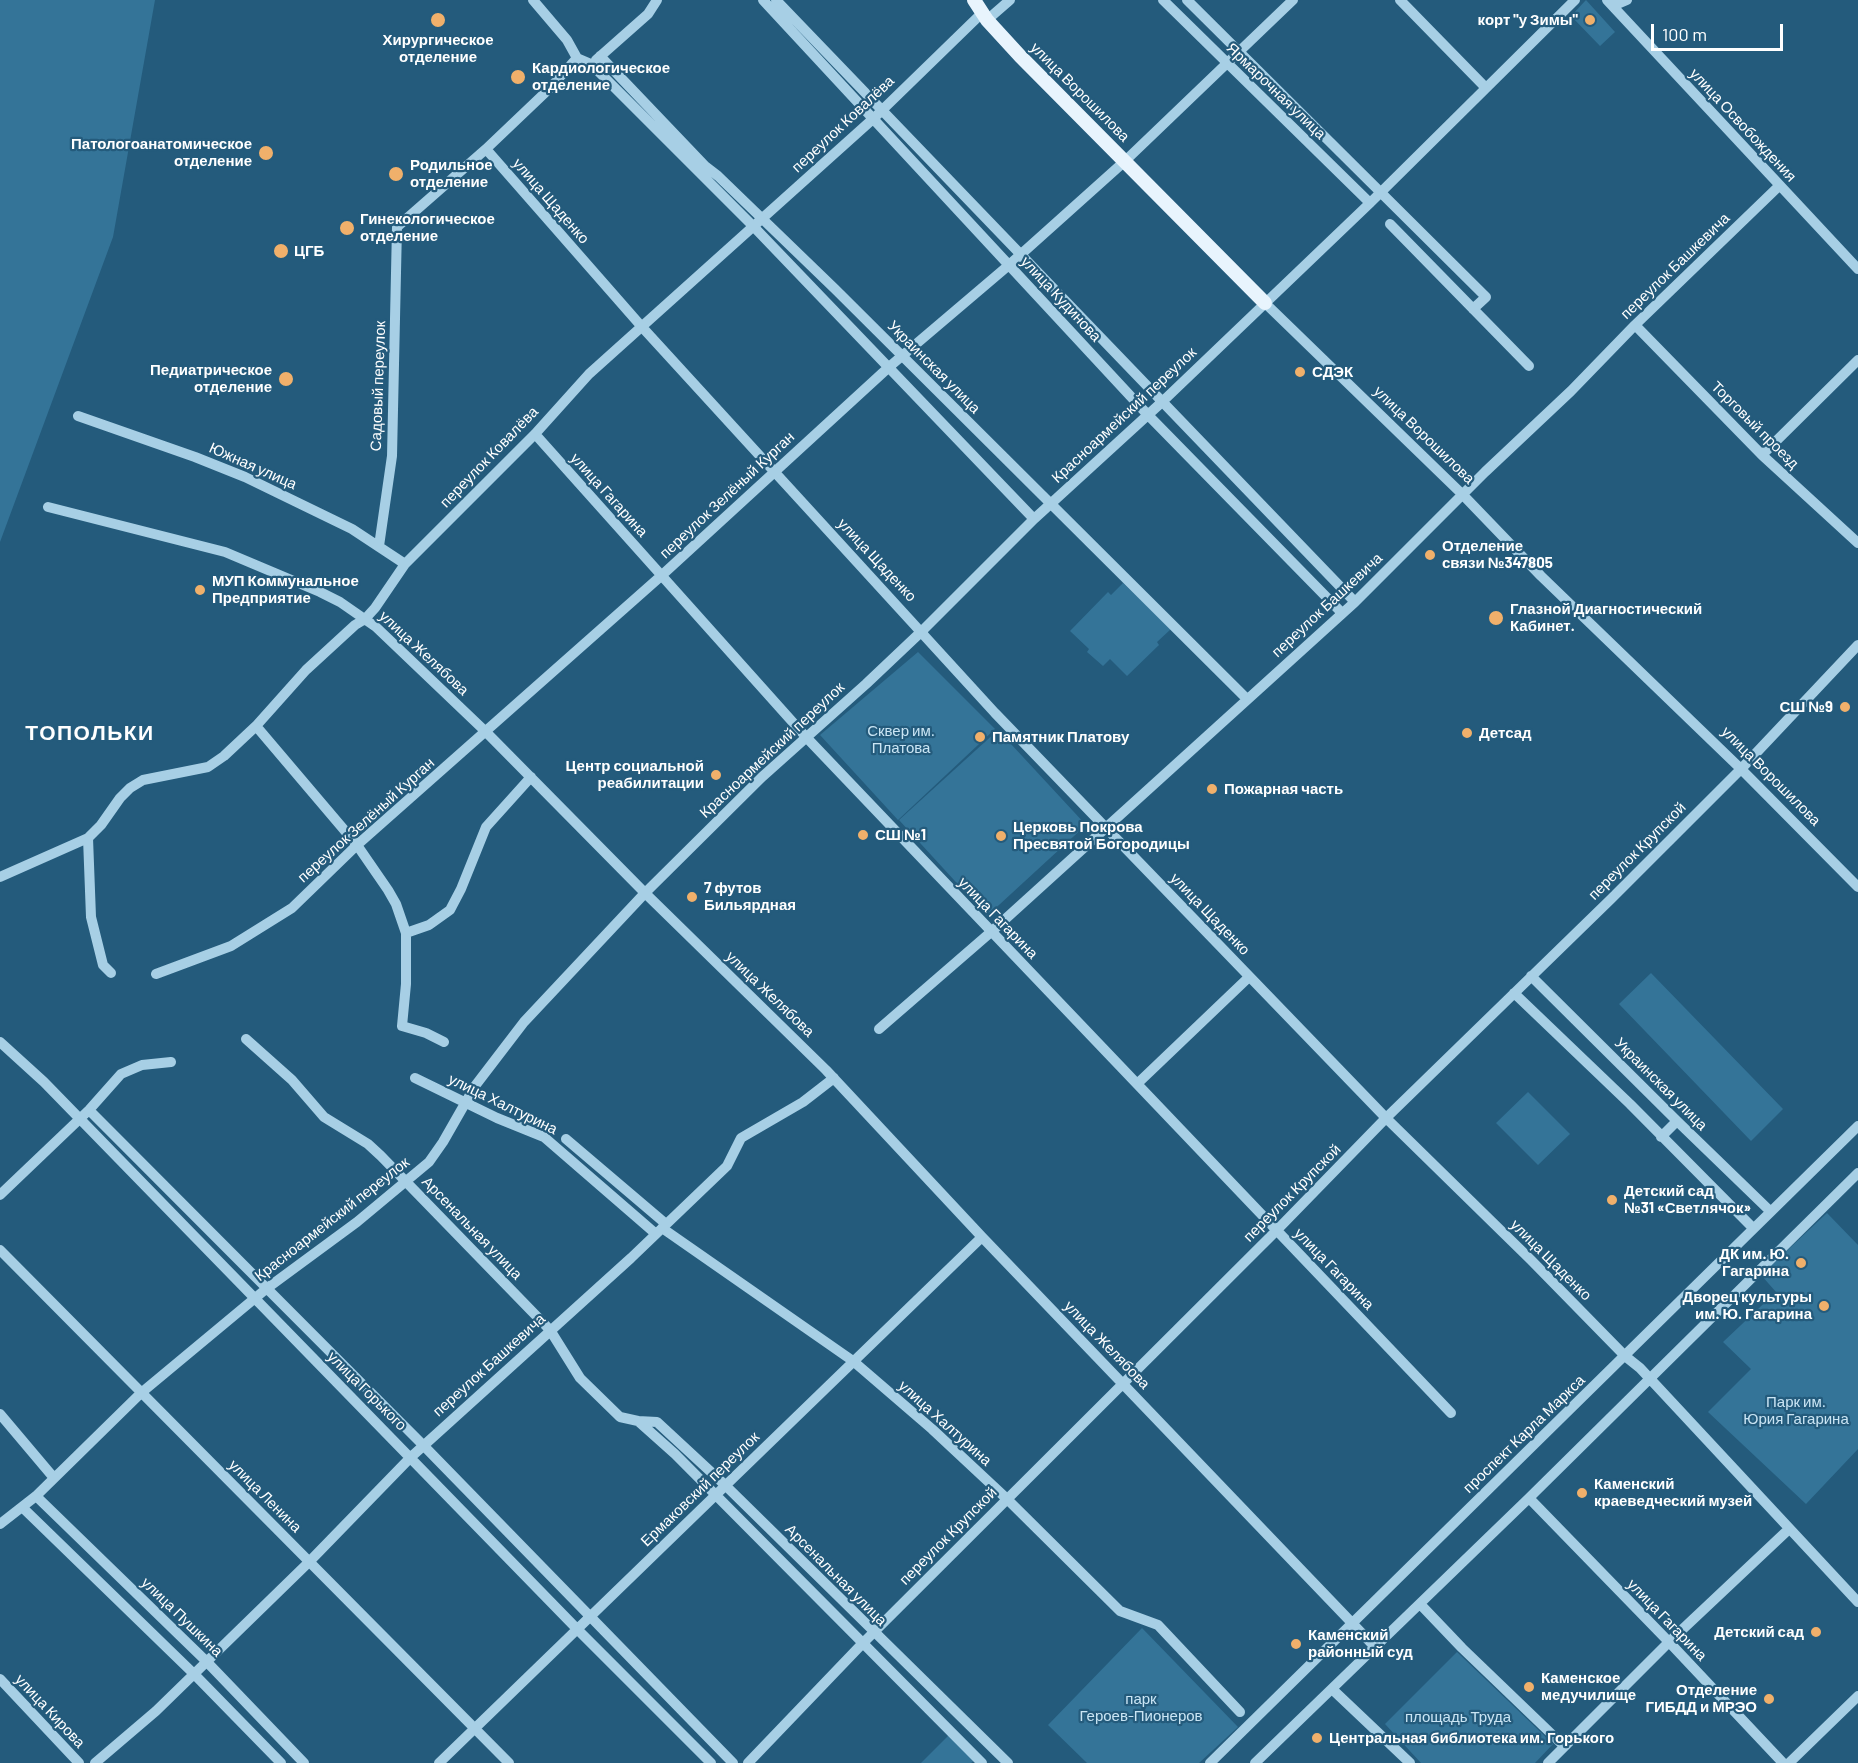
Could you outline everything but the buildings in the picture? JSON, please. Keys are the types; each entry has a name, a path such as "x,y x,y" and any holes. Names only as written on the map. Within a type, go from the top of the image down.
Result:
{"main road":[{"name":"улица Ворошилова","path":"974,0 985,17 1265,303"}],"street":[{"path":"486,149 549,89 577,58 567,40 533,0"},
{"path":"591,64 648,14 657,0"},
{"name":"улица Кудинова","path":"763,0 1148,414 1342,613"},
{"name":"улица Кудинова","path":"776,0 1354,602"},
{"name":"переулок Ковалёва","path":"0,878 88,838 101,825 120,798 135,784 151,777 208,767 224,756 256,726 306,670 355,625 365,619 405,564 535,434 589,374 874,118 881,109 985,17 1010,0"},
{"name":"Ярмарочная улица","path":"1162,0 1370,203"},
{"path":"1187,0 1486,297 1473,309"},
{"name":"переулок Зелёный Курган","path":"156,974 231,946 292,908 357,845 661,576 890,367 1021,255 1125,161 1293,0"},
{"path":"1400,0 1486,88"},
{"name":"Красноармейский переулок","path":"0,1524 36,1496 141,1393 254,1298 357,1222 429,1162 483,1074 524,1022 645,893 746,792 922,631 1034,519 1162,402 1382,192 1575,0"},
{"path":"1610,3 1626,0"},
{"name":"улица Освобождения","path":"1610,3 1858,269"},
{"name":"Украинская улица","path":"600,56 705,166 762,218 1247,699"},
{"name":"Украинская улица","path":"577,58 591,64 753,226 1034,519"},
{"name":"Садовый переулок","path":"379,546 392,456 397,227 486,149"},
{"name":"улица Щаденко","path":"486,149 642,327 995,713 1386,1118 1650,1379 1858,1602"},
{"name":"переулок Башкевича","path":"879,1029 991,932 1354,602 1779,186"},
{"path":"1390,224 1529,366"},
{"name":"улица Ворошилова","path":"1265,303 1463,495 1544,580 1741,768 1858,887"},
{"name":"Торговый проезд","path":"1635,325 1762,455 1858,543"},
{"path":"1762,455 1858,360"},
{"name":"Южная улица","path":"78,416 245,477 352,529 405,564"},
{"name":"улица Гагарина","path":"535,434 806,737 1451,1413"},
{"name":"улица Желябова","path":"48,507 225,552 320,592 365,619 486,732 645,893 834,1078 982,1237 1375,1647"},
{"name":"переулок Крупской","path":"748,1763 862,1644 1276,1231 1386,1118 1741,768 1858,645"},
{"path":"256,726 357,845 396,904 406,933 406,984 402,1026 426,1033 444,1042"},
{"path":"406,933 429,925 450,910 486,827 531,777"},
{"path":"88,838 91,917 103,965 111,973"},
{"name":"Украинская улица","path":"1532,976 1770,1211"},
{"path":"1137,1084 1249,977"},
{"path":"1515,993 1630,1104 1753,1228"},
{"name":"Арсенальная улица","path":"246,1040 292,1080 324,1116 368,1144 550,1330 580,1378 620,1417 657,1422 725,1485 873,1633 1008,1763"},
{"name":"улица Горького","path":"0,1042 80,1119 578,1630 711,1763"},
{"path":"0,1195 80,1119 124,1072 157,1062 171,1062"},
{"name":"улица Халтурина","path":"415,1078 465,1103 544,1137 661,1228 853,1361 932,1429 1007,1499 1120,1611 1158,1625 1240,1712"},
{"name":"переулок Башкевича","path":"95,1763 156,1711 309,1562 411,1457 632,1258 727,1166 741,1138 803,1102 834,1078"},
{"name":"улица Горького","path":"89,1110 734,1763"},
{"path":"1661,1137 1677,1121"},
{"name":"проспект Карла Маркса","path":"1210,1763 1858,1126"},
{"path":"566,1139 661,1228"},
{"path":"1255,1763 1529,1498 1858,1173"},
{"name":"Ермаковский переулок","path":"439,1763 982,1237"},
{"name":"улица Ленина","path":"0,1250 509,1763"},
{"path":"0,1414 54,1478"},
{"name":"Арсенальная улица","path":"638,1421 716,1495 982,1763"},
{"name":"улица Пушкина","path":"36,1496 206,1661 304,1763"},
{"name":"улица Гагарина","path":"1529,1498 1783,1763"},
{"path":"22,1507 194,1674 281,1763"},
{"path":"1548,1763 1669,1642 1789,1529"},
{"path":"1420,1604 1462,1648 1564,1746"},
{"name":"улица Кирова","path":"0,1680 79,1763"},
{"path":"1332,1689 1410,1763"},
{"path":"1789,1763 1858,1696"}],"green space":[{"path":"0,0 155,0 113,237 0,542"},
{"name":"корт \"у Зимы\"","path":"1586,0 1615,32 1600,46 1571,16"},
{"path":"1123,583 1171,629 1157,642 1159,645 1127,676 1110,659 1103,666 1087,652 1089,649 1070,631 1108,592 1111,595"},
{"name":"Сквер им. Платова","path":"918,652 995,729 898,820 820,735"},
{"path":"998,730 1086,825 987,916 899,820"},
{"path":"1651,973 1783,1109 1751,1141 1619,1004"},
{"path":"1528,1092 1570,1134 1538,1165 1496,1123"},
{"name":"Парк им. Юрия Гагарина","path":"1827,1213 1858,1245 1858,1449 1806,1504 1708,1412 1751,1369 1723,1342 1776,1292 1761,1275"},
{"name":"парк Героев-Пионеров","path":"1142,1628 1238,1727 1199,1763 1087,1763 1048,1725"},
{"name":"площадь Труда","path":"1457,1652 1553,1744 1535,1763 1421,1763 1385,1724"},
{"path":"952,1732 977,1758 971,1763 921,1763"}],"place":[{"name":"Хирургическое отделение","path":"438,20"},
{"name":"корт \"у Зимы\"","path":"1590,20"},
{"name":"Кардиологическое отделение","path":"518,77"},
{"name":"Патологоанатомическое отделение","path":"266,153"},
{"name":"Родильное отделение","path":"396,174"},
{"name":"Гинекологическое отделение","path":"347,228"},
{"name":"ЦГБ","path":"281,251"},
{"name":"СДЭК","path":"1300,372"},
{"name":"Педиатрическое отделение","path":"286,379"},
{"name":"Отделение связи №347805","path":"1430,555"},
{"name":"МУП Коммунальное Предприятие","path":"200,590"},
{"name":"Глазной Диагностический Кабинет.","path":"1496,618"},
{"name":"СШ №9","path":"1845,707"},
{"name":"Детсад","path":"1467,733"},
{"name":"Памятник Платову","path":"980,737"},
{"name":"Центр социальной реабилитации","path":"716,775"},
{"name":"Пожарная часть","path":"1212,789"},
{"name":"СШ №1","path":"863,835"},
{"name":"Церковь Покрова Пресвятой Богородицы","path":"1001,836"},
{"name":"7 футов Бильярдная","path":"692,897"},
{"name":"Детский сад №31 «Светлячок»","path":"1612,1200"},
{"name":"ДК им. Ю. Гагарина","path":"1801,1263"},
{"name":"Дворец культуры им. Ю. Гагарина","path":"1824,1306"},
{"name":"Каменский краеведческий музей","path":"1582,1493"},
{"name":"Детский сад","path":"1816,1632"},
{"name":"Каменский районный суд","path":"1296,1644"},
{"name":"Каменское медучилище","path":"1529,1687"},
{"name":"Отделение ГИБДД и МРЭО","path":"1769,1699"},
{"name":"Центральная библиотека им. Горького","path":"1317,1738"}],"district":[{"name":"ТОПОЛЬКИ","path":"90,733"}]}
